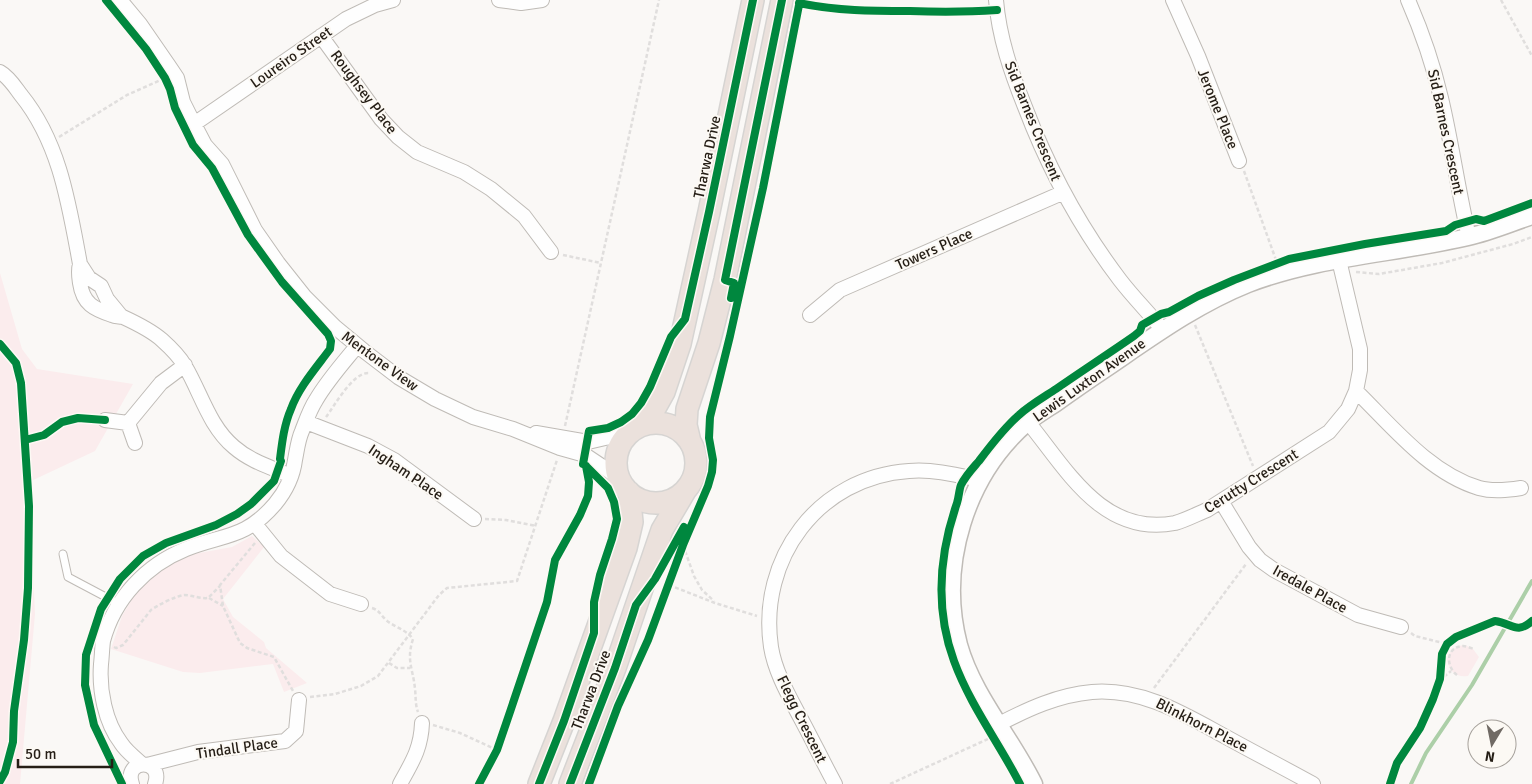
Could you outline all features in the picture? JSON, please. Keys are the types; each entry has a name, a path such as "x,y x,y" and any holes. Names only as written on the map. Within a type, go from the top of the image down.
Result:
{"main road":[{"name":"Tharwa Drive","path":"635,429 654,410 664,392 680,344 712,202 753,0"},
{"path":"690,442 681,431 668,425 654,423 635,429 622,441 617,452 616,465 624,485 639,499 657,503 675,498 685,491 692,480 696,467 695,454 686,425 687,409 709,343 725,280 782,0"},
{"name":"Tharwa Drive","path":"539,784 564,721 626,548 632,522 624,485"},
{"name":"Tharwa Drive","path":"570,784 615,668 662,530 685,491"}],"street":[{"name":"Mentone View","path":"120,0 177,78 183,102 194,124 206,145 222,164 255,230 278,263 305,296 335,327 398,377 435,399 473,417 561,443 585,455 624,485"},
{"name":"Loureiro Street","path":"194,124 321,36 361,11 393,0"},
{"path":"499,0 521,3 542,0"},
{"name":"Sid Barnes Crescent","path":"996,0 1002,38 1012,76 1062,193 1096,248 1121,282 1162,329"},
{"name":"Jerome Place","path":"1173,0 1198,56 1239,161"},
{"name":"Jerome Place","path":"1185,0 1189,29 1198,56"},
{"name":"Sid Barnes Crescent","path":"1408,0 1420,26 1442,100 1461,206 1469,237"},
{"name":"Roughsey Place","path":"321,36 381,119 398,137 417,152 464,172 491,189 524,216 550,252"},
{"path":"0,72 5,75 26,101 50,143 63,179 80,264 89,278 101,286 107,299 121,316 161,339 178,355 185,365 211,418 224,438 250,460 290,476"},
{"name":"Towers Place","path":"810,315 840,290 1062,193"},
{"name":"Lewis Luxton Avenue","path":"1034,784 994,729 969,673 959,644 953,614 952,582 955,550 966,512 980,480 1004,447 1028,422 1162,329 1204,304 1248,284 1293,271 1341,267 1469,237 1532,216"},
{"path":"80,264 78,269 81,289 86,301 92,307 115,316 121,316"},
{"name":"Cerutty Crescent","path":"1028,422 1082,490 1104,509 1130,521 1152,525 1186,520 1207,510 1329,432 1348,409 1356,391 1360,370 1360,349 1341,267"},
{"path":"130,781 121,744 106,711 101,685 103,643 110,621 119,604 136,582 166,558 186,549 224,539 241,532 259,529 284,491 295,462 297,446 313,424 315,400 357,346"},
{"path":"128,423 161,383 185,365"},
{"path":"1356,391 1416,450 1440,469 1467,484 1481,489 1501,491 1521,488"},
{"path":"105,420 128,423"},
{"path":"128,423 135,443"},
{"name":"Ingham Place","path":"313,424 368,446 394,460 474,519"},
{"name":"Mentone View","path":"561,443 588,442 635,429"},
{"name":"Flegg Crescent","path":"835,784 786,689 771,649 768,619 772,590 787,548 804,524 836,495 867,479 910,470 947,472 980,480"},
{"name":"Iredale Place","path":"1221,501 1256,555 1274,570 1358,615 1401,627"},
{"path":"259,529 281,556 330,594 361,604"},
{"name":"Blinkhorn Place","path":"994,729 1033,707 1055,699 1085,693 1122,693 1151,699 1178,711 1313,784"},
{"name":"Tindall Place","path":"144,764 175,759 198,752 285,741 296,731 299,700"},
{"path":"400,784 417,754 422,739 422,723"},
{"path":"121,744 144,764 156,771 156,782"},
{"name":"Tindall Place","path":"156,782 175,759"},
{"path":"130,781 135,767 144,764"}],"lane":[{"path":"63,554 68,577 119,604"}],"path":[{"path":"220,585 222,606 240,642 247,648 274,657 299,700 314,695 335,694 361,686 378,676 439,595 447,588 517,582 555,470 659,0"},
{"path":"1501,0 1532,56"},
{"path":"50,143 127,95 164,78"},
{"path":"1239,161 1247,175 1280,263 1269,267"},
{"path":"1341,267 1353,272 1379,274 1442,263 1532,237"},
{"path":"550,252 600,263"},
{"path":"1194,323 1258,476"},
{"path":"313,424 361,374 367,372 374,374"},
{"path":"474,519 506,520 536,526"},
{"path":"209,598 259,529"},
{"path":"685,541 694,576 702,590 715,602"},
{"path":"678,561 685,541"},
{"path":"1151,699 1152,693 1160,680 1234,580 1256,555"},
{"path":"666,594 671,581 715,602 768,619"},
{"path":"103,643 116,648 123,645 151,610 184,595 209,598 222,606"},
{"path":"361,604 378,610 385,619 410,634 413,639 409,652 410,668 415,688 415,706 422,723 440,726 499,745 492,758"},
{"path":"1401,627 1415,636 1450,646 1463,646 1474,649"},
{"path":"1436,690 1442,654 1456,637"},
{"path":"1450,646 1448,660 1451,671 1457,675"},
{"path":"389,663 397,668 410,668"},
{"path":"1439,681 1451,671"},
{"path":"890,784 994,729 998,744"}],"shaded area":[{"path":"0,273 22,349 37,369 133,384 95,451 29,482 35,614 20,784 0,784"},
{"path":"252,536 264,547 223,599 233,617 264,642 266,648 307,683 284,692 273,664 200,673 183,672 111,649 122,616 135,594 161,570 188,555 232,547"},
{"path":"1465,645 1473,649 1479,657 1468,676 1460,676 1449,667 1447,659 1453,649"}],"waterway":[{"path":"1411,784 1426,753 1472,685 1532,581"}],"cycle path":[{"path":"106,0 146,49 165,78 175,108 193,145 212,168 248,235 282,282 328,334 331,341 330,349 303,385 294,401 287,421 281,461 274,481 251,504 237,514 216,525 166,543 143,556 120,579 101,609 86,655 85,685 94,725 122,784"},
{"path":"583,464 589,431 608,428 632,414 650,387 671,337 685,319 753,0"},
{"path":"731,298 734,283 725,280 782,0"},
{"path":"589,784 618,706 648,640 712,472 713,460 709,438 710,417 763,188 800,0"},
{"path":"799,3 827,8 868,11 954,12 997,10"},
{"path":"1020,784 976,708 954,661 944,622 942,602 943,562 946,542 961,485 1003,431 1028,408 1134,336 1140,331 1142,325 1161,314 1169,312 1198,296 1234,280 1289,259 1446,231 1455,225 1476,219 1484,221 1532,203"},
{"path":"0,344 16,363 21,383 29,506 28,588 24,640 14,711 13,742 5,772 0,781"},
{"path":"25,440 44,435 62,422 78,418 105,420"},
{"path":"479,784 497,750 511,709 547,602 555,560 580,515 588,496 589,482 586,466"},
{"path":"539,784 564,721 594,633 594,602 617,519 614,502 608,488 586,466"},
{"path":"570,784 615,668 636,605 655,579 684,527"},
{"path":"1390,784 1397,763 1420,728 1433,699 1440,679 1442,654 1447,644 1456,637 1495,621 1518,628 1532,621"}]}
